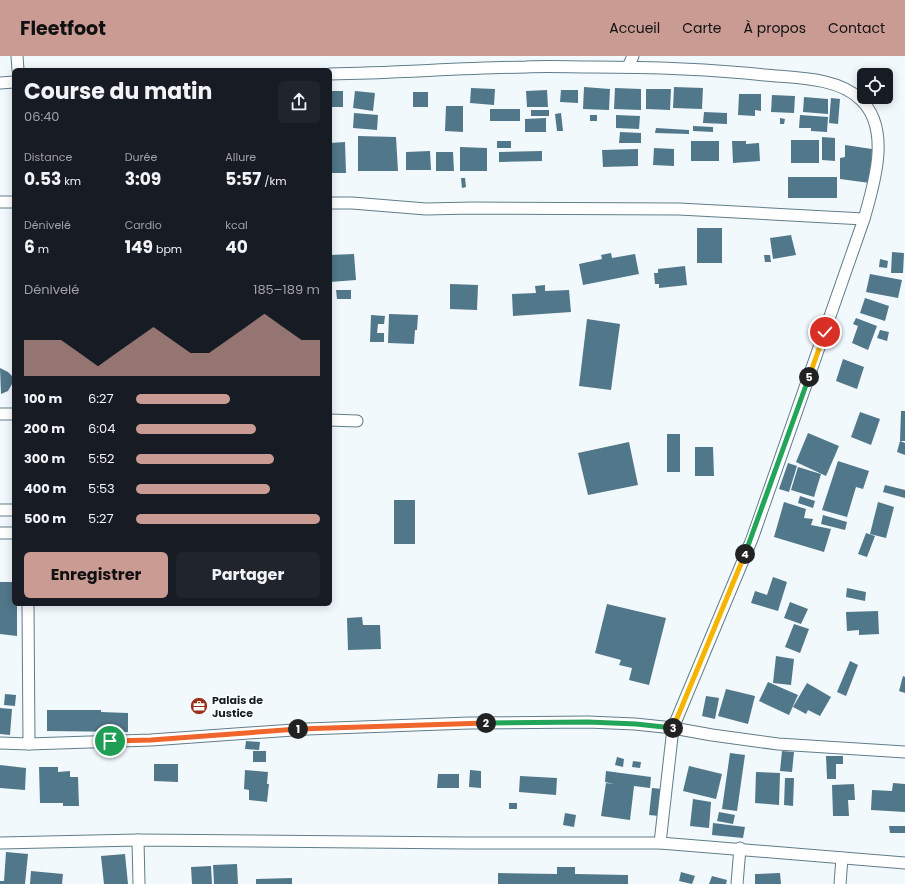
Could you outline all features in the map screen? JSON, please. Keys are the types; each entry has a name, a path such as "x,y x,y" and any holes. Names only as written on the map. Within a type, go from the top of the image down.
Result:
{"street":[{"path":"17,56 18,68"},
{"path":"628,67 633,56"},
{"path":"332,74 527,67 628,67 732,72 822,81 848,90 860,99 868,109 873,119 878,135 876,175 864,219 752,538 673,728 660,843"},
{"path":"0,83 12,82"},
{"path":"0,202 12,202"},
{"path":"332,203 352,203 426,209 679,209 864,219"},
{"path":"0,414 12,414"},
{"path":"332,420 357,421"},
{"path":"0,510 12,510"},
{"path":"0,533 12,533"},
{"path":"28,606 29,744"},
{"path":"0,743 29,744 151,740 307,729 469,723 588,722 636,724 673,728 778,744 905,752"},
{"path":"138,840 139,884"},
{"path":"0,843 138,840 660,843 740,848 905,863"},
{"path":"737,884 740,848"},
{"path":"840,884 842,858"}],"building":[{"path":"584,87 610,89 609,110 583,109"},
{"path":"674,87 703,88 702,109 673,108"},
{"path":"471,88 495,89 494,105 470,103"},
{"path":"615,88 641,89 641,110 614,109"},
{"path":"646,89 671,89 670,110 646,109"},
{"path":"547,90 548,107 527,107 526,91"},
{"path":"561,90 578,90 578,103 560,102"},
{"path":"332,91 343,91 343,107 332,107"},
{"path":"355,91 375,93 373,111 353,108"},
{"path":"413,92 428,92 428,107 413,107"},
{"path":"739,94 761,94 761,111 755,110 755,116 738,115"},
{"path":"772,95 795,96 794,113 771,112"},
{"path":"804,97 828,99 828,114 803,112"},
{"path":"831,98 840,99 838,124 829,123"},
{"path":"446,106 463,106 463,132 445,131"},
{"path":"490,109 520,109 520,121 490,121"},
{"path":"531,110 549,110 549,116 531,116"},
{"path":"704,112 727,113 727,124 703,123"},
{"path":"354,113 378,115 377,130 353,128"},
{"path":"561,113 563,131 557,131 555,114"},
{"path":"590,115 597,115 597,121 590,121"},
{"path":"616,115 640,116 639,129 616,128"},
{"path":"800,115 828,117 827,132 811,131 811,128 799,128"},
{"path":"546,118 546,132 525,132 525,119"},
{"path":"780,118 785,119 784,124 780,124"},
{"path":"693,126 713,127 713,132 693,131"},
{"path":"656,128 689,130 689,134 655,133"},
{"path":"620,132 641,133 641,143 619,143"},
{"path":"358,136 396,137 398,171 358,171"},
{"path":"822,137 835,138 835,161 822,160"},
{"path":"791,140 819,140 819,163 791,163"},
{"path":"497,141 511,141 511,148 497,148"},
{"path":"691,141 719,141 719,161 691,161"},
{"path":"732,141 746,141 746,144 759,143 760,161 733,163"},
{"path":"345,142 346,173 332,173 332,143"},
{"path":"845,145 872,149 870,183 840,179 840,158 845,157"},
{"path":"460,147 487,148 487,171 460,171"},
{"path":"654,148 674,149 674,166 653,165"},
{"path":"638,149 638,166 603,167 602,150"},
{"path":"430,151 431,170 406,170 406,152"},
{"path":"542,151 542,161 499,162 499,152"},
{"path":"436,152 453,152 454,171 436,171"},
{"path":"788,177 837,177 837,198 788,198"},
{"path":"461,178 465,178 466,187 462,188"},
{"path":"697,228 722,228 722,263 697,263"},
{"path":"791,235 796,255 773,259 770,238"},
{"path":"892,252 904,253 903,273 891,273"},
{"path":"611,253 612,258 635,254 639,274 583,285 579,264 602,259 601,255"},
{"path":"354,254 356,280 332,282 332,255"},
{"path":"764,255 770,255 771,262 765,262"},
{"path":"880,259 888,261 887,268 879,267"},
{"path":"685,266 687,285 659,288 659,284 655,284 654,273 658,273 658,269"},
{"path":"870,274 902,280 898,298 866,292"},
{"path":"450,284 478,285 477,310 450,309"},
{"path":"545,285 545,291 569,290 571,312 513,316 512,294 536,293 535,286"},
{"path":"336,290 351,290 351,299 337,299"},
{"path":"865,298 889,306 885,321 860,313"},
{"path":"389,314 418,315 414,344 388,343"},
{"path":"371,315 385,316 384,324 378,324 377,333 384,333 384,342 370,342"},
{"path":"856,318 877,326 868,350 852,343 858,326 853,324"},
{"path":"587,319 620,324 611,390 579,386"},
{"path":"880,330 889,332 887,341 877,338"},
{"path":"843,359 864,367 857,389 836,381"},
{"path":"0,368 12,376 12,384 8,391 1,394"},
{"path":"901,411 905,411 905,441 900,441"},
{"path":"860,412 880,419 871,445 851,437"},
{"path":"808,433 839,446 826,476 796,462"},
{"path":"667,434 680,434 680,472 667,472"},
{"path":"900,441 905,443 905,455 897,452"},
{"path":"629,442 638,485 588,495 578,453"},
{"path":"695,447 713,447 714,476 695,476"},
{"path":"838,461 869,471 863,489 856,487 847,517 822,510"},
{"path":"788,463 797,466 789,492 779,489"},
{"path":"798,467 821,474 814,497 791,490"},
{"path":"885,485 905,490 905,498 883,492"},
{"path":"800,496 815,501 813,508 798,503"},
{"path":"394,500 415,500 415,544 394,544"},
{"path":"784,502 806,509 804,518 813,519 811,525 831,529 824,552 774,537"},
{"path":"878,502 894,507 886,538 870,534"},
{"path":"823,515 847,522 845,530 821,524"},
{"path":"866,533 875,536 867,557 858,554"},
{"path":"773,577 787,582 778,611 751,603 755,591 767,595"},
{"path":"0,582 12,582 12,606 17,606 17,636 0,634"},
{"path":"847,588 866,592 865,601 846,597"},
{"path":"790,602 808,609 801,624 784,618"},
{"path":"607,604 666,618 649,685 629,680 632,668 619,665 621,660 595,653"},
{"path":"878,611 879,634 859,635 859,630 847,631 846,612"},
{"path":"362,617 363,625 380,625 381,649 348,650 347,618"},
{"path":"794,624 809,629 800,653 785,647"},
{"path":"776,656 794,659 791,685 773,683"},
{"path":"850,661 858,665 846,696 837,692"},
{"path":"903,676 905,677 905,693 899,691"},
{"path":"768,682 798,695 789,715 759,701"},
{"path":"807,683 831,697 820,716 808,710 806,714 793,707"},
{"path":"726,689 755,696 748,724 718,716"},
{"path":"5,694 16,695 15,706 4,705"},
{"path":"706,696 719,698 715,719 702,716"},
{"path":"0,708 12,709 10,735 0,734"},
{"path":"47,710 101,710 101,712 128,713 128,732 47,731"},
{"path":"246,741 260,742 259,750 245,749"},
{"path":"253,751 266,751 266,762 253,762"},
{"path":"782,751 794,752 792,772 780,771"},
{"path":"730,753 745,755 737,811 722,809"},
{"path":"826,756 843,756 843,764 836,764 836,779 827,779"},
{"path":"617,757 624,759 623,767 615,765"},
{"path":"633,761 641,762 640,768 632,767"},
{"path":"154,764 178,764 178,782 154,781"},
{"path":"0,765 26,768 25,790 0,788"},
{"path":"689,766 722,774 716,799 683,791"},
{"path":"39,767 58,767 58,772 70,771 70,777 78,777 79,806 63,806 63,803 40,803"},
{"path":"245,770 268,772 267,784 269,784 267,802 249,800 249,790 244,789"},
{"path":"470,770 481,771 481,788 469,787"},
{"path":"606,771 651,777 650,788 634,786 630,820 601,816 606,783 614,784 605,782"},
{"path":"756,772 780,773 779,805 755,803"},
{"path":"438,774 459,774 459,788 437,788"},
{"path":"520,776 557,778 556,795 519,792"},
{"path":"785,778 794,778 793,806 784,805"},
{"path":"893,783 905,784 905,812 871,810 872,790 892,791"},
{"path":"854,784 855,800 848,800 849,816 833,816 832,785"},
{"path":"652,788 662,789 659,816 649,815"},
{"path":"693,799 711,802 709,828 690,826"},
{"path":"509,803 517,803 517,809 509,809"},
{"path":"719,812 735,815 733,824 717,821"},
{"path":"565,813 576,815 574,827 563,825"},
{"path":"713,823 745,827 743,838 712,835"},
{"path":"889,826 905,826 905,833 890,833"},
{"path":"6,852 28,854 25,884 0,884 0,881 4,881"},
{"path":"125,854 128,884 104,884 101,856"},
{"path":"237,864 238,884 214,884 213,865"},
{"path":"211,866 212,884 192,884 191,867"},
{"path":"557,867 575,867 575,874 628,875 628,884 498,884 498,873 557,874"},
{"path":"31,871 63,874 62,884 30,884"},
{"path":"681,872 695,876 692,884 679,881"},
{"path":"780,873 781,884 755,884 755,874"},
{"path":"712,876 727,880 726,884 709,884"},
{"path":"292,878 292,884 256,884 256,879"}],"place":[{"name":"Palais de Justice","path":"199,706"}],"route":[{"path":"110,741 151,740 307,729 469,723 588,722 636,724 673,728 752,538 825,332"}]}
